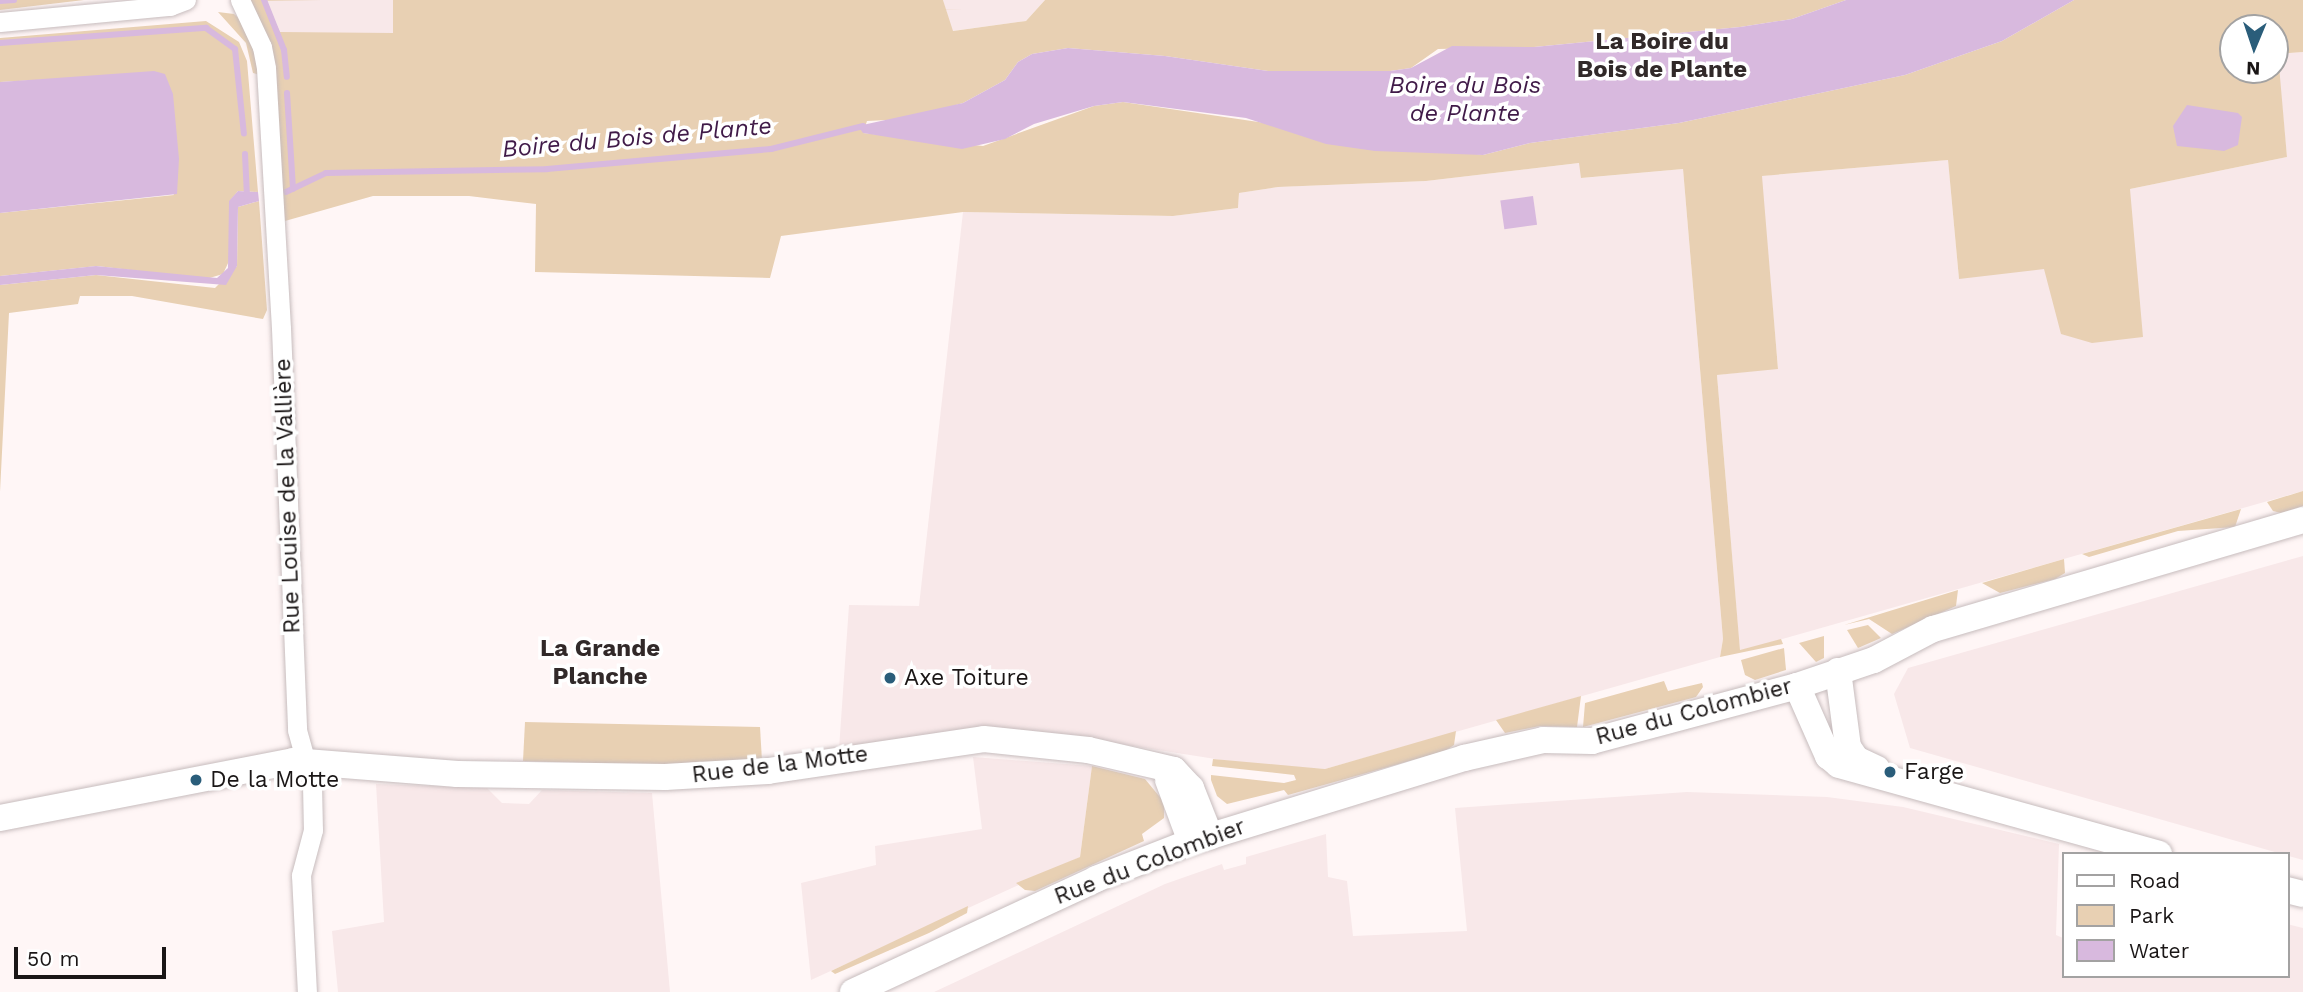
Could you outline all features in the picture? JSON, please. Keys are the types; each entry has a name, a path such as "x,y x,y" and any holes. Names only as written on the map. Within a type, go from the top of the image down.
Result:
{"street":[{"path":"0,22 170,6 186,0"},
{"name":"Rue Louise de la Vallière","path":"240,0 262,47 266,68 281,328 297,739 312,784 313,830 301,875 307,992"},
{"name":"Rue du Colombier","path":"853,992 1096,879 1200,839 1464,758 1543,740 1592,741 1797,686 1874,660 1933,629 2303,520"},
{"path":"1838,671 1844,731 1856,759 1931,790"},
{"path":"1797,686 1828,756 1839,765 2152,852"},
{"name":"Rue de la Motte","path":"0,818 306,760 457,774 665,777 788,769 984,739 1039,742 1174,770 1184,778 1200,839"}],"shaded area":[{"path":"264,0 393,0 393,37 264,37"},
{"path":"943,0 1045,0 1026,21 952,31"},
{"path":"2303,52 2303,491 1740,651 1717,375 1778,368 1761,176 1948,160 1959,279 2130,189 2287,157 2280,84 2289,84 2289,53"},
{"path":"1580,163 1582,178 1683,169 1723,639 1720,657 1325,769 1241,763 1107,742 839,749 849,605 919,606 963,212 1173,216 1238,208 1239,193 1278,187 1426,181"},
{"path":"2303,556 2303,860 2289,856 2289,852 2275,852 1910,748 1894,694 1908,668"},
{"path":"973,757 1092,766 1080,857 811,980 801,883 876,865 875,846 982,829"},
{"path":"376,784 487,788 502,803 529,804 542,790 652,793 670,992 338,992 332,931 384,922"},
{"path":"1687,792 1827,797 1903,807 2059,844 2056,935 2062,938 2062,978 2289,978 2289,924 2303,928 2303,992 934,992 1165,884 1222,864 1224,870 1246,864 1246,857 1326,834 1328,877 1347,881 1353,936 1467,931 1455,808"}],"green space":[{"path":"0,0 84,0 0,10"},
{"path":"250,0 264,0 280,32 393,33 393,0 943,0 953,31 1026,21 1045,0 1846,0 1792,19 1740,27 1534,47 1438,49 1411,68 1390,71 1268,71 1165,56 1068,48 1032,54 1018,62 1005,80 963,103 907,119 867,121 863,133 983,146 1094,106 1123,102 1483,155 1530,143 1679,123 1905,75 2002,41 2074,0 2303,0 2303,52 2289,53 2289,14 2219,14 2219,84 2281,84 2287,157 2130,189 2143,337 2092,343 2061,334 2044,269 1959,279 1948,160 1762,176 1778,369 1717,375 1740,650 1781,639 1783,644 1720,657 1723,639 1683,169 1581,178 1579,163 1426,181 1278,187 1239,193 1238,208 1173,216 963,212 781,236 770,278 535,272 536,204 469,196 373,196 285,221"},
{"path":"218,12 234,14 249,28 260,75 253,73 246,43"},
{"path":"206,21 239,42 247,61 258,192 238,191 229,202 229,261 223,274 206,279 97,266 0,276 0,213 174,195 109,76 0,82 0,38"},
{"path":"259,201 267,310 263,319 132,296 80,296 78,304 9,313 0,492 0,285 96,275 215,288 237,266 238,207"},
{"path":"2303,491 2303,506 2281,513 2273,511 2267,502"},
{"path":"2241,509 2235,527 2178,531 2089,557 2082,554"},
{"path":"2064,559 2065,573 2055,579 2000,593 1982,583"},
{"path":"1958,590 1956,606 1892,634 1869,619 1844,625"},
{"path":"1868,625 1881,638 1858,648 1847,630"},
{"path":"1824,636 1824,658 1816,662 1799,643"},
{"path":"1784,648 1786,670 1755,680 1745,675 1741,660"},
{"path":"1664,681 1668,691 1702,683 1703,687 1696,697 1583,727 1585,703"},
{"path":"1581,696 1577,727 1540,726 1505,733 1496,720"},
{"path":"525,722 760,727 762,761 636,765 523,761"},
{"path":"1456,731 1454,745 1445,751 1288,795 1284,790 1227,804 1217,796 1211,780 1211,775 1284,783 1296,780 1294,775 1212,766 1213,759 1325,769"},
{"path":"1092,766 1145,779 1164,802 1164,818 1142,834 1144,841 1035,891 1025,890 1016,883 1080,857"},
{"path":"968,906 967,913 929,933 835,974 831,971"}],"water":[{"name":"Boire du Bois de Plante","path":"1846,0 2074,0 2002,41 1905,75 1679,123 1530,143 1483,155 1375,151 1326,144 1246,118 1123,102 1094,106 1034,124 1005,139 962,149 863,133 858,126 963,103 1005,80 1018,62 1032,54 1068,48 1165,56 1268,71 1390,71 1411,68 1452,46 1534,47 1740,27 1792,19"},
{"path":"154,71 165,74 173,94 179,159 177,194 0,213 0,82"},
{"path":"2187,105 2238,113 2242,117 2238,145 2224,151 2177,146 2173,126"},
{"path":"238,191 258,192 259,201 238,207 237,266 226,285 96,275 0,285 0,276 96,266 217,278 228,268 229,201"},
{"path":"1533,196 1537,225 1504,229 1500,201"}],"waterway":[{"path":"0,1 14,0"},
{"path":"264,0 284,50 287,77"},
{"path":"0,43 206,28 235,49 244,134"},
{"path":"287,93 293,189"},
{"name":"Boire du Bois de Plante","path":"286,192 326,173 547,169 771,149 863,126"},
{"path":"245,154 247,197"}],"place":[{"name":"Axe Toiture","path":"890,678"},
{"name":"Farge","path":"1890,772"},
{"name":"De la Motte","path":"196,780"}],"district":[{"name":"La Boire du Bois de Plante","path":"1662,56"},
{"name":"La Grande Planche","path":"600,663"}]}
